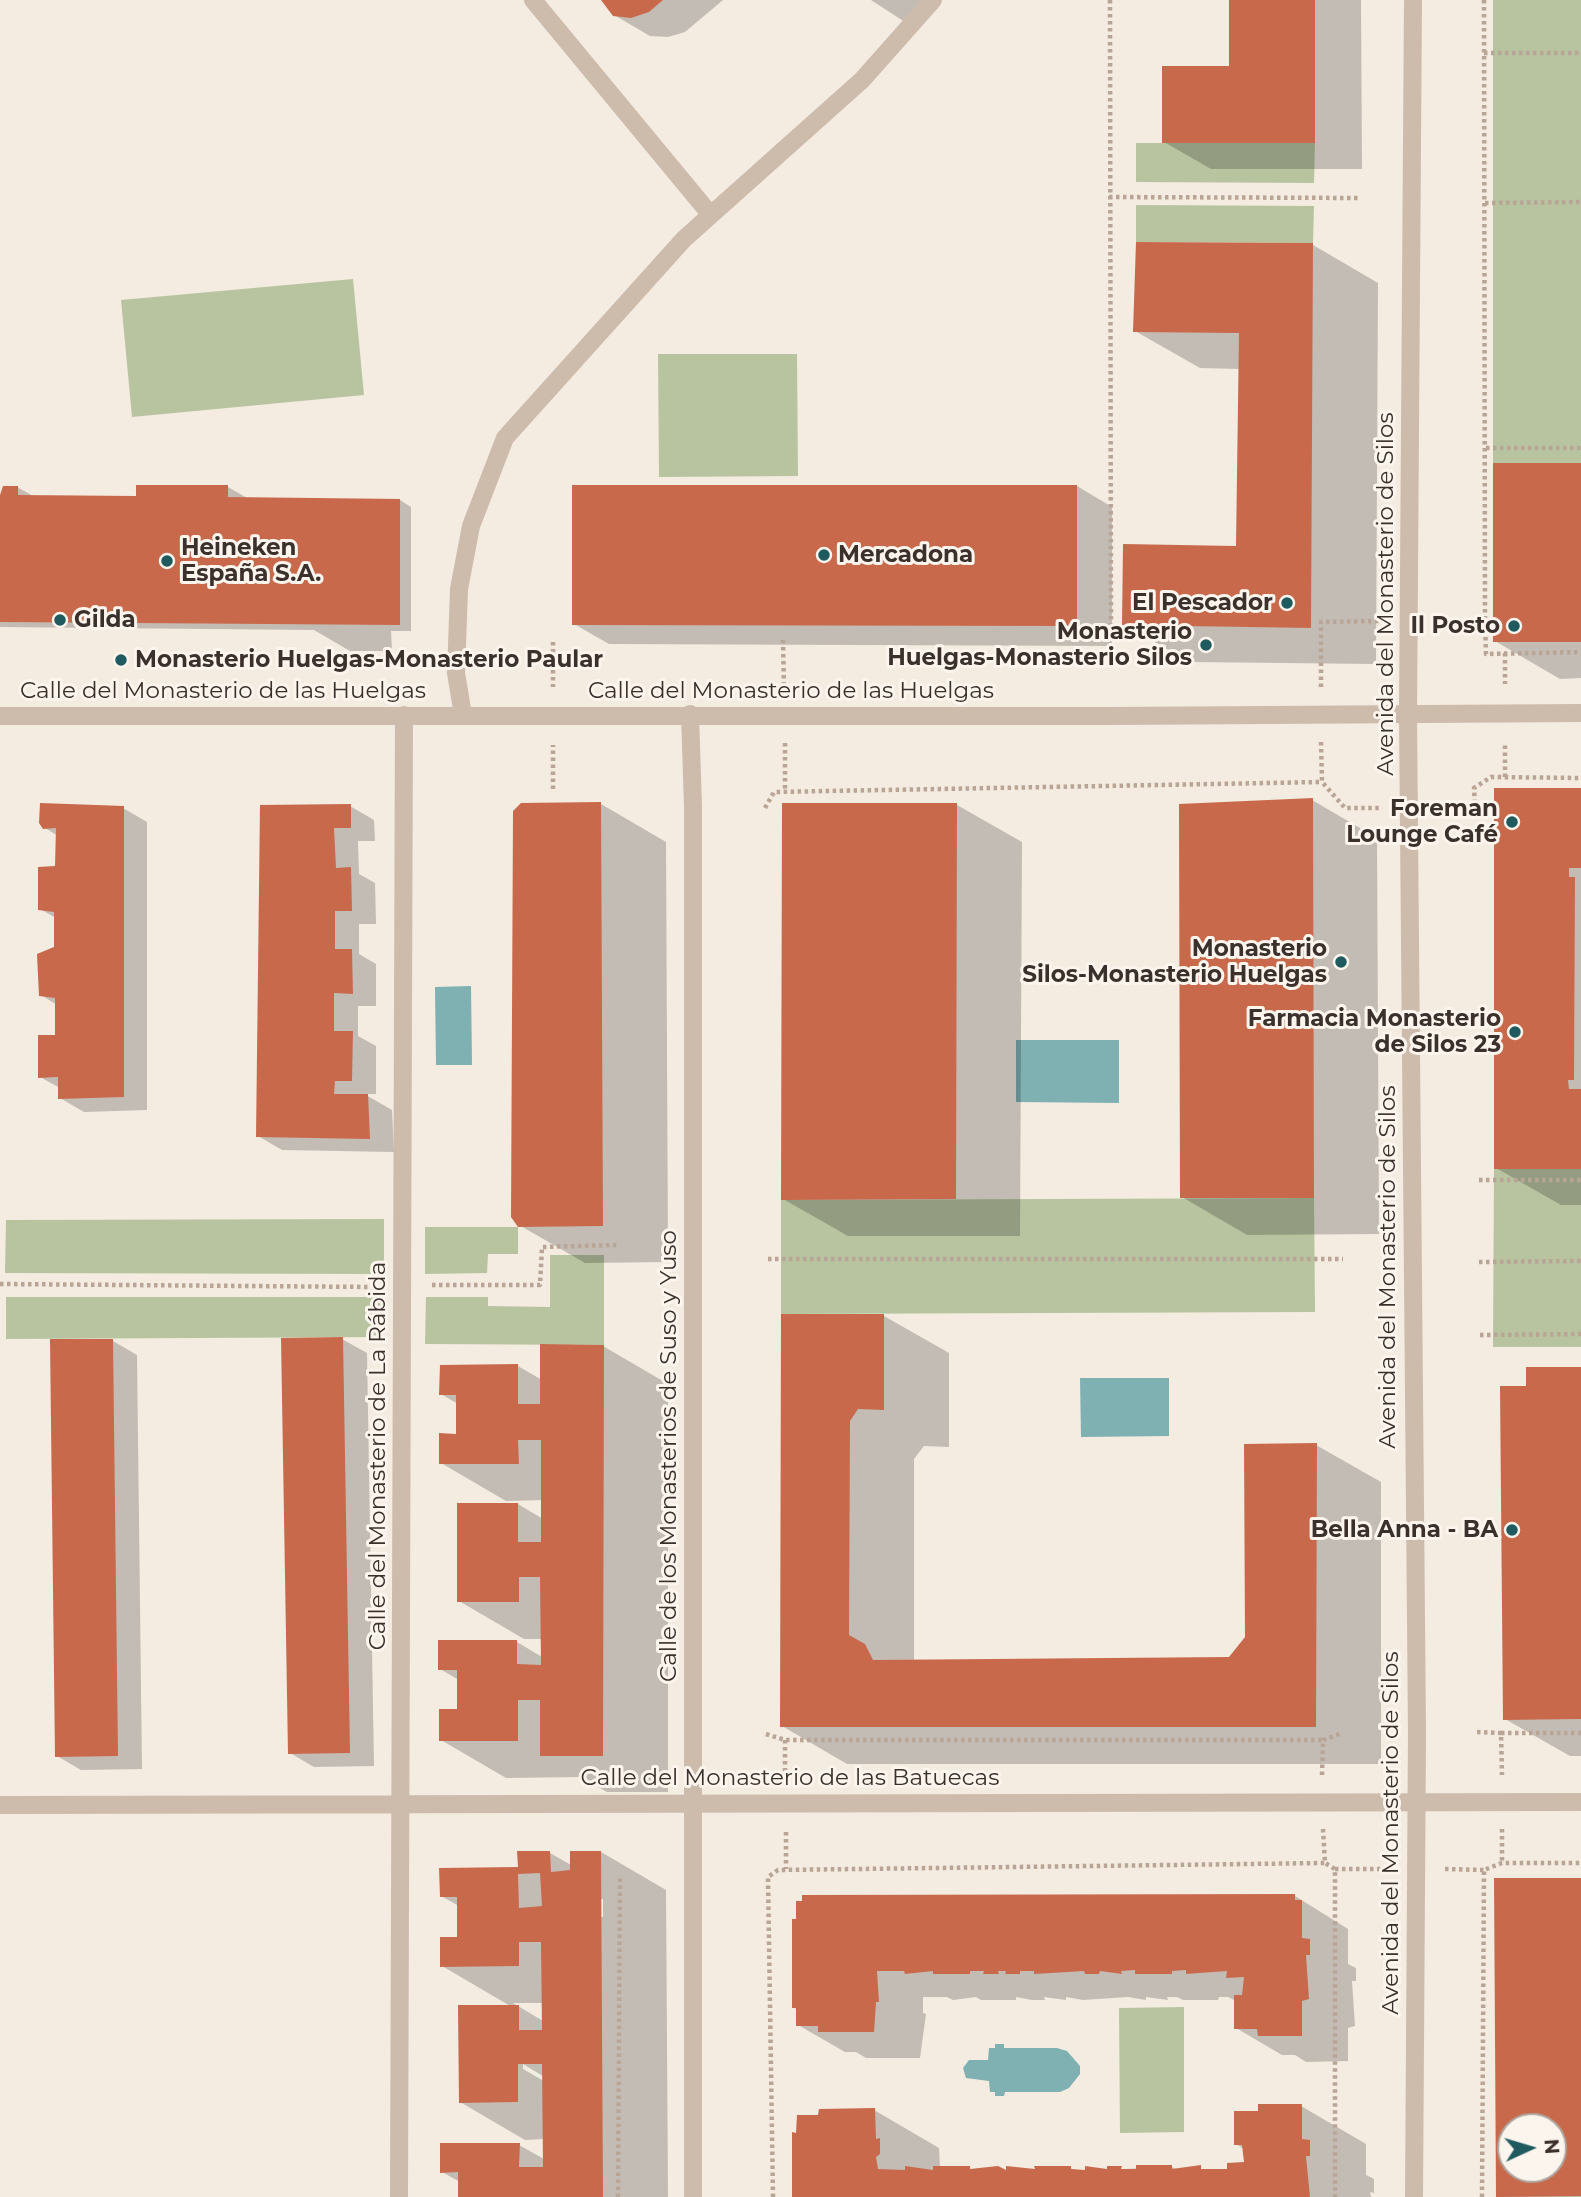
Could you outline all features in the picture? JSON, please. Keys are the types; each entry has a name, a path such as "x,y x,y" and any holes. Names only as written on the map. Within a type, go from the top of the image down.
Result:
{"street":[{"path":"533,0 710,214"},
{"path":"463,715 456,673 459,589 471,526 505,438 684,239 862,80 933,0"},
{"name":"Avenida del Monasterio de Silos","path":"1413,0 1408,715 1417,1802 1414,2197"},
{"name":"Calle del Monasterio de las Huelgas","path":"0,716 1581,713"},
{"name":"Calle de los Monasterios de Suso y Yuso","path":"690,714 693,807 693,2197"},
{"name":"Calle del Monasterio de La Rábida","path":"399,2197 404,715"},
{"name":"Calle del Monasterio de las Batuecas","path":"0,1805 402,1807 694,1802 1581,1802"}],"path":[{"path":"1110,0 1111,638"},
{"path":"1484,0 1486,654 1581,652"},
{"path":"1484,52 1581,52"},
{"path":"1109,197 1359,198"},
{"path":"1485,202 1581,202"},
{"path":"1486,448 1581,447"},
{"path":"1321,675 1321,622 1372,621"},
{"path":"1453,622 1485,622"},
{"path":"1475,807 1474,788 1491,777 1581,778"},
{"path":"765,808 774,792 1322,782"},
{"path":"1479,1180 1581,1180"},
{"path":"0,1284 403,1287 540,1285 542,1247 619,1245"},
{"path":"768,1259 1343,1259"},
{"path":"1479,1262 1581,1261"},
{"path":"1480,1335 1581,1334"},
{"path":"766,1734 785,1740 1323,1740 1342,1733"},
{"path":"1501,1733 1581,1733"},
{"path":"1323,1740 1321,1802 1325,1863"},
{"path":"773,2197 768,1877 778,1870 1325,1863 1335,1869 1335,2197"},
{"path":"1482,2197 1484,1870 1503,1863 1581,1863"},
{"path":"618,2197 620,1875"}],"green space":[{"path":"1493,0 1581,0 1581,463 1493,463"},
{"path":"1136,143 1315,143 1314,183 1136,182"},
{"path":"1136,205 1314,206 1313,243 1136,242"},
{"path":"353,279 364,395 132,417 121,300"},
{"path":"658,354 797,354 798,476 659,477"},
{"path":"1494,1169 1581,1169 1581,1347 1493,1347"},
{"path":"1314,1198 1315,1312 781,1314 781,1200"},
{"path":"384,1219 384,1274 5,1273 6,1220"},
{"path":"425,1227 518,1227 518,1254 488,1254 487,1273 425,1274"},
{"path":"550,1255 604,1255 604,1345 425,1344 426,1297 488,1297 488,1306 550,1307"},
{"path":"6,1297 383,1297 383,1337 6,1339"},
{"path":"1184,2007 1184,2132 1120,2133 1119,2008"}],"water":[{"path":"471,986 472,1065 436,1065 435,987"},
{"path":"1016,1040 1119,1040 1119,1103 1016,1102"},
{"path":"1080,1378 1169,1378 1169,1436 1081,1437"},
{"path":"995,2044 1004,2044 1004,2048 1057,2048 1067,2051 1080,2066 1080,2074 1069,2088 1060,2092 1005,2092 1004,2096 995,2096 995,2092 990,2092 989,2081 966,2078 963,2068 969,2060 988,2060 989,2048 995,2048"}],"building":[{"path":"601,0 663,0 649,12 631,18 613,16"},
{"path":"1229,0 1315,0 1315,143 1162,143 1162,66 1229,66"},
{"path":"1136,242 1313,243 1311,628 1122,625 1123,544 1236,546 1239,333 1133,332"},
{"path":"1493,463 1581,463 1581,642 1493,642"},
{"path":"136,485 228,485 228,497 400,499 400,625 0,622 0,495 3,486 18,486 18,495 136,496"},
{"name":"Mercadona","path":"572,485 1077,485 1077,626 572,625"},
{"path":"1494,788 1581,788 1581,868 1569,868 1569,877 1575,877 1574,1080 1568,1080 1569,1089 1581,1089 1581,1169 1494,1169"},
{"path":"1313,798 1314,1198 1180,1198 1179,804"},
{"path":"601,802 603,1226 518,1227 511,1217 513,811 521,803"},
{"path":"40,803 124,806 124,1097 58,1099 58,1077 38,1078 38,1035 55,1035 55,998 39,996 37,954 54,947 54,912 38,910 38,867 55,866 56,828 43,829 39,823"},
{"path":"782,803 957,803 956,1199 781,1200"},
{"path":"351,804 351,828 334,828 336,868 351,867 352,911 335,911 335,949 352,949 353,994 334,993 334,1031 353,1031 352,1081 335,1081 334,1094 368,1094 370,1139 256,1137 260,805"},
{"path":"781,1314 884,1314 884,1410 858,1409 850,1421 849,1635 865,1644 873,1660 1229,1657 1245,1637 1244,1444 1317,1443 1316,1727 780,1727"},
{"path":"343,1337 350,1753 288,1754 281,1338"},
{"path":"50,1339 113,1339 118,1756 55,1757"},
{"path":"540,1344 604,1345 603,1756 540,1756 540,1700 518,1700 518,1741 439,1741 439,1709 457,1709 457,1670 438,1670 438,1640 517,1640 517,1664 541,1665 540,1577 519,1577 519,1602 457,1602 457,1503 518,1503 518,1542 541,1542 541,1440 518,1440 519,1464 439,1464 439,1433 456,1434 456,1395 439,1395 440,1365 518,1364 518,1404 540,1404"},
{"path":"1526,1367 1581,1367 1581,1719 1503,1720 1500,1386 1526,1386"},
{"path":"517,1851 550,1851 551,1872 570,1870 570,1851 601,1851 603,2197 458,2197 458,2172 440,2173 440,2143 520,2143 519,2167 543,2167 542,2064 518,2064 518,2102 459,2103 458,2005 519,2005 519,2030 542,2030 541,1942 519,1942 519,1966 440,1967 440,1937 457,1937 457,1897 440,1897 439,1868 518,1867","holes":["540,1873 542,1906 519,1908 518,1874"]},
{"path":"1494,1878 1581,1878 1581,2196 1496,2197"},
{"path":"1295,1894 1295,1900 1302,1900 1302,1938 1310,1939 1310,1955 1306,1955 1309,1999 1302,2001 1302,2036 1258,2036 1257,2029 1234,2029 1234,1995 1242,1995 1244,1977 1226,1978 1227,1971 1186,1974 1186,1970 1172,1971 1172,1974 1135,1974 1135,1970 1121,1971 1122,1974 1100,1971 1099,1974 1085,1974 1084,1971 1034,1974 1034,1971 1020,1971 1020,1974 1005,1974 1006,1971 998,1971 999,1974 983,1974 984,1971 970,1971 970,1974 933,1974 933,1971 905,1974 904,1971 877,1971 879,2002 876,2002 874,2032 818,2032 818,2026 796,2026 796,2008 792,2008 792,1919 796,1919 796,1901 802,1901 802,1895"},
{"path":"1258,2104 1302,2104 1302,2139 1310,2140 1310,2156 1306,2156 1310,2197 792,2197 792,2132 796,2133 797,2115 818,2115 819,2109 875,2108 876,2139 880,2138 880,2154 876,2157 878,2169 905,2170 905,2166 933,2170 933,2166 970,2166 970,2169 998,2166 1006,2170 1006,2166 1035,2169 1034,2166 1071,2166 1071,2169 1085,2170 1085,2166 1107,2169 1107,2166 1122,2166 1121,2169 1136,2169 1136,2165 1172,2165 1172,2169 1201,2165 1201,2169 1227,2169 1227,2163 1244,2162 1242,2145 1234,2145 1234,2111 1258,2111"}],"place":[{"name":"Mercadona","path":"824,555"},
{"name":"Heineken España S.A.","path":"167,561"},
{"name":"El Pescador","path":"1287,603"},
{"name":"Gilda","path":"60,620"},
{"name":"Il Posto","path":"1514,626"},
{"name":"Monasterio Huelgas-Monasterio Silos","path":"1206,645"},
{"name":"Monasterio Huelgas-Monasterio Paular","path":"121,660"},
{"name":"Foreman Lounge Café","path":"1512,822"},
{"name":"Monasterio Silos-Monasterio Huelgas","path":"1341,962"},
{"name":"Farmacia Monasterio de Silos 23","path":"1515,1032"},
{"name":"Bella Anna - BA","path":"1512,1530"}]}
